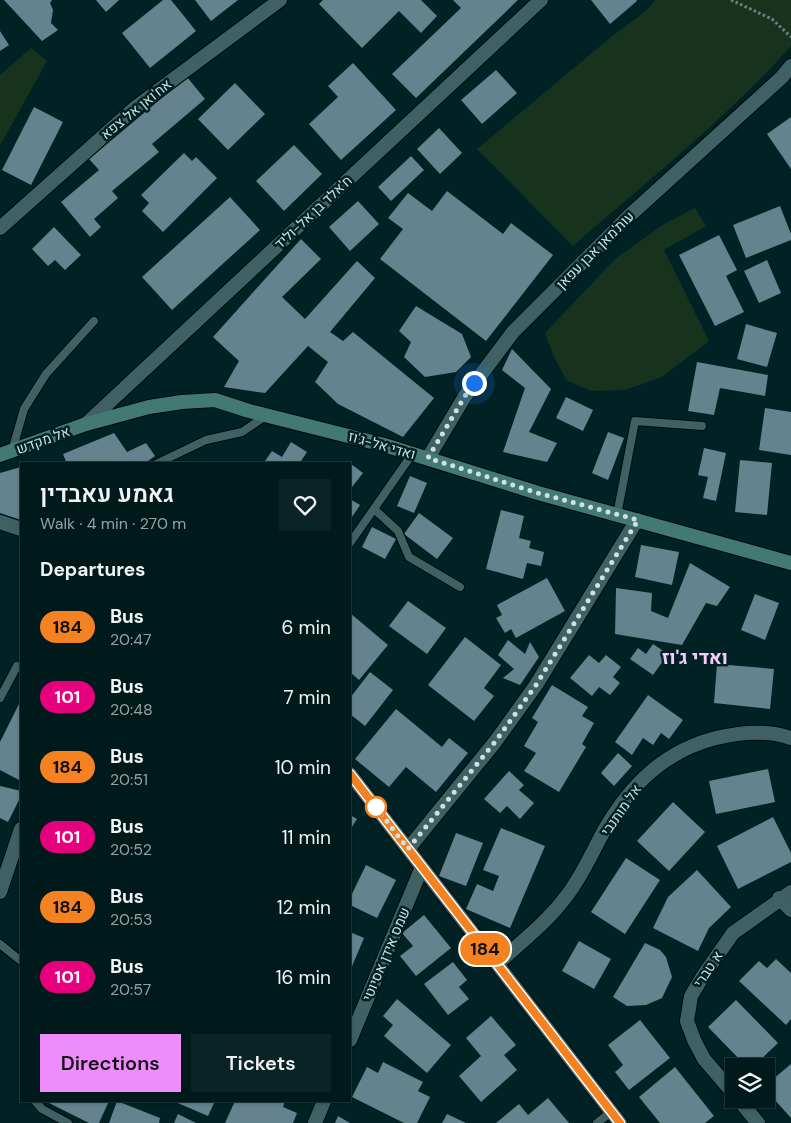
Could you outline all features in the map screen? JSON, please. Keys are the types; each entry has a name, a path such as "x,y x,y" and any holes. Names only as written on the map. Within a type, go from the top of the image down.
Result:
{"main road":[{"name":"ואדי אל-ג'וז","path":"86,424 149,407 215,400 413,453 538,493 791,562"},
{"name":"אל מקדש","path":"6,453 86,424"}],"street":[{"name":"אח'ואן אל צפא","path":"0,228 136,107 280,0"},
{"name":"ח'אלד בן אל-וליד","path":"86,424 541,0"},
{"name":"עות'מאן אבן עפאן","path":"428,458 465,396 513,332 628,216 782,77 791,66"},
{"path":"408,849 495,742 536,685 638,520"},
{"path":"0,522 20,530"},
{"name":"אל מותנבי","path":"497,964 541,924 565,898 579,878 606,828 647,773 674,754 700,742 728,735 758,732 780,734 791,738"},
{"path":"351,775 616,1117"},
{"path":"0,892 20,832"},
{"name":"שמס אידן אסיוטי","path":"351,1038 422,867"},
{"path":"785,895 791,910"},
{"name":"א טברי","path":"725,1084 704,1059 694,1040 687,1022 690,996 733,933 785,895"},
{"path":"316,1123 324,1102"},
{"path":"746,1108 758,1123"}],"lane":[{"path":"6,453 24,409 46,374 94,322"},
{"path":"160,462 206,440 242,432 267,415"},
{"path":"617,515 635,421 702,426"},
{"path":"351,542 413,453"},
{"path":"374,509 398,532 409,556 460,587"},
{"path":"0,698 17,666"},
{"path":"0,944 20,960"},
{"path":"36,1102 42,1109 68,1123"},
{"path":"597,1123 616,1117"}],"path":[{"path":"730,0 772,19 791,37"}],"green space":[{"path":"655,0 791,0 791,46 713,124 573,246 477,149 611,37 647,10"},
{"path":"31,48 47,61 0,146 0,75"},
{"path":"695,208 706,226 664,250 709,341 662,377 624,390 591,391 566,380 553,355 545,333 615,259 664,224"}],"building":[{"path":"4,0 52,0 50,3 53,10 51,23 58,30 42,41"},
{"path":"96,0 119,0 106,12"},
{"path":"163,0 171,0 196,31 150,68 122,33"},
{"path":"195,0 238,0 211,21"},
{"path":"323,0 421,0 437,16 421,33 399,11 362,48 319,4"},
{"path":"453,0 518,0 416,98 392,74 461,8"},
{"path":"591,0 636,0 637,1 610,24"},
{"path":"0,31 9,45 0,51"},
{"path":"353,63 396,110 341,160 309,124 338,97 328,86"},
{"path":"496,70 517,93 482,124 461,100"},
{"path":"187,77 205,99 152,144 159,152 112,191 118,198 94,219 101,227 90,237 61,202 99,170 89,159"},
{"path":"235,83 265,114 228,150 198,119"},
{"path":"34,107 63,122 31,185 2,170"},
{"path":"791,117 791,169 767,134"},
{"path":"439,128 462,153 440,174 417,149"},
{"path":"294,145 322,174 284,211 256,181"},
{"path":"184,153 192,161 196,157 217,178 163,232 142,211 149,203 141,195"},
{"path":"411,156 424,170 391,201 378,187"},
{"path":"447,191 503,234 511,223 553,255 486,341 380,259 403,229 388,218 408,193 432,211"},
{"path":"230,197 260,230 172,310 142,277"},
{"path":"358,201 379,224 350,251 329,227"},
{"path":"780,206 791,234 791,240 746,258 733,225"},
{"path":"54,227 81,255 65,270 55,260 48,266 32,249"},
{"path":"719,235 737,270 726,276 744,312 715,326 679,255"},
{"path":"301,239 321,259 282,297 305,319 357,261 375,278 330,332 343,341 353,332 434,398 403,437 338,404 315,382 328,362 308,346 265,393 224,387 239,361 213,337"},
{"path":"767,260 781,293 759,303 744,271"},
{"path":"416,306 462,334 471,357 456,372 425,377 404,357 411,342 399,331"},
{"path":"746,324 777,333 767,367 737,359"},
{"path":"512,349 551,389 529,432 557,443 547,462 503,452 525,388 502,370"},
{"path":"697,362 768,375 765,396 720,388 714,415 688,411"},
{"path":"566,397 593,410 583,431 556,418"},
{"path":"765,408 791,412 791,455 759,450"},
{"path":"608,432 624,438 608,480 592,473"},
{"path":"114,433 127,452 146,443 155,456 147,462 66,462 63,454"},
{"path":"291,442 307,452 300,462 264,462 272,451 282,457"},
{"path":"704,448 726,453 716,501 703,498 708,477 698,475"},
{"path":"740,460 772,463 767,515 735,512"},
{"path":"351,464 363,473 351,486"},
{"path":"20,467 20,520 0,513 0,473"},
{"path":"410,476 427,483 414,513 397,506"},
{"path":"351,500 360,505 351,518"},
{"path":"501,510 524,516 519,538 531,541 529,548 544,552 541,566 527,563 523,579 486,569"},
{"path":"419,513 453,538 437,559 404,534"},
{"path":"372,527 396,539 385,559 362,547"},
{"path":"641,545 679,552 672,585 635,577"},
{"path":"690,563 730,587 717,606 706,603 682,645 615,634 616,588 652,593 651,611 668,618"},
{"path":"547,578 565,611 516,638 511,629 505,633 496,618 502,615 497,605"},
{"path":"755,594 779,603 765,640 741,630"},
{"path":"408,601 446,628 427,654 389,626"},
{"path":"351,614 388,645 359,680 351,673"},
{"path":"465,637 501,665 484,688 494,696 474,721 428,685"},
{"path":"508,640 525,654 530,642 539,657 520,685 503,678 514,669 498,655"},
{"path":"653,644 668,654 653,675 630,659 638,648 646,654"},
{"path":"589,655 599,663 606,655 621,667 613,677 620,683 610,695 599,687 592,696 570,678"},
{"path":"717,664 774,669 770,709 714,703"},
{"path":"370,672 393,690 365,726 351,715 351,697"},
{"path":"552,685 588,707 582,716 594,723 582,744 586,747 559,792 524,771 536,753 524,746 538,722 532,718"},
{"path":"648,695 683,720 669,739 661,733 653,745 643,738 632,755 615,742"},
{"path":"20,702 20,780 0,770 0,742"},
{"path":"396,709 442,747 449,738 468,753 436,792 406,767 389,787 355,759"},
{"path":"618,753 632,766 614,786 601,773"},
{"path":"768,769 775,802 716,814 709,781"},
{"path":"509,771 524,785 519,790 534,803 520,819 507,806 500,813 484,799"},
{"path":"0,786 20,791 20,798 8,822 0,818"},
{"path":"673,802 705,832 669,871 637,841"},
{"path":"351,816 357,819 351,828"},
{"path":"773,817 791,853 791,862 738,889 717,846"},
{"path":"501,828 545,846 510,928 466,909 477,884 493,891 499,876 483,870"},
{"path":"456,833 483,843 466,886 439,876"},
{"path":"626,858 660,880 625,934 591,912"},
{"path":"366,865 396,880 377,918 351,905 351,896"},
{"path":"697,870 731,907 709,928 698,951 653,928 668,897"},
{"path":"424,915 451,948 416,976 400,956 413,946 402,933"},
{"path":"351,932 364,938 351,969"},
{"path":"579,941 611,959 594,989 562,971"},
{"path":"645,943 660,950 666,957 672,977 662,998 646,1005 627,1006 613,997"},
{"path":"776,959 791,973 791,1019 786,1025 739,981 759,961 767,968"},
{"path":"453,962 467,980 459,987 469,999 448,1015 424,984"},
{"path":"397,999 451,1045 427,1073 384,1036 393,1025 383,1016"},
{"path":"736,1000 778,1043 762,1058 738,1058 708,1027"},
{"path":"491,1016 516,1045 504,1055 517,1070 481,1102 459,1076 481,1056 466,1038"},
{"path":"640,1020 670,1058 629,1090 615,1072 623,1065 608,1045"},
{"path":"383,1062 423,1082 418,1091 430,1097 417,1123 404,1123 352,1097 367,1067 378,1073"},
{"path":"791,1064 791,1118 775,1100 775,1077"},
{"path":"675,1067 714,1116 705,1123 660,1123 639,1097"},
{"path":"548,1098 569,1123 496,1123 519,1104 528,1115"},
{"path":"47,1102 109,1102 99,1123 89,1123"},
{"path":"117,1102 160,1118 159,1123 109,1123"},
{"path":"175,1102 215,1102 208,1116"},
{"path":"235,1102 285,1102 283,1107 297,1113 293,1123 225,1123"},
{"path":"178,1114 196,1123 174,1123"},
{"path":"447,1114 466,1123 442,1123"},
{"path":"338,1116 350,1123 335,1123"}],"bus line":[{"name":"184","path":"351,775 620,1123"}],"district":[{"name":"ואדי ג'וז","path":"695,657"}],"route":[{"path":"376,807 408,849 495,742 536,685 638,520 538,493 428,458 474,383"}]}
